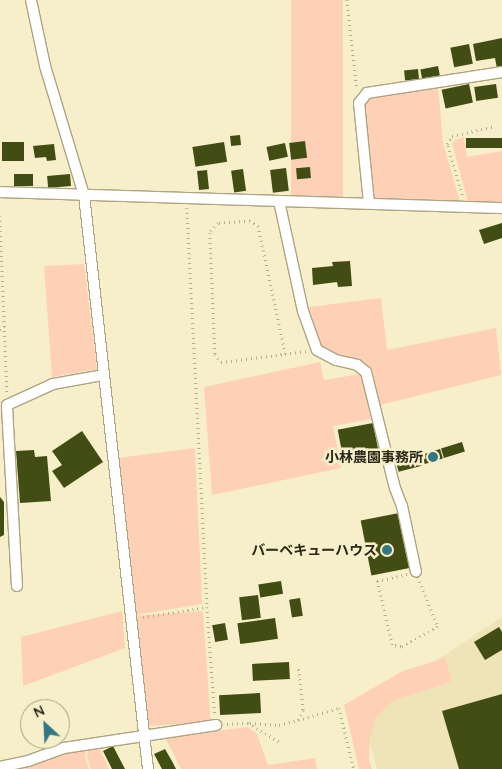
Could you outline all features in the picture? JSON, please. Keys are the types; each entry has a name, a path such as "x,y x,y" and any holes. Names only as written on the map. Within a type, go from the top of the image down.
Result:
{"street":[{"path":"31,0 44,66 84,195 148,769"},
{"path":"369,203 359,103 367,93 502,72"},
{"path":"0,192 502,208"},
{"path":"279,201 302,310 317,350 336,360 357,365 366,372 394,488 402,506 416,572"},
{"path":"17,586 7,405 53,384 103,376"},
{"path":"0,767 28,761 64,748 216,725"}],"path":[{"path":"347,0 359,103"},
{"path":"465,206 447,144 452,136 496,126"},
{"path":"186,199 207,607 216,725 248,723 279,725 340,708 354,769"},
{"path":"0,216 7,405"},
{"path":"285,354 258,227 250,221 218,223 210,233 215,354 221,362 285,354 317,350"},
{"path":"0,330 5,326"},
{"path":"416,572 438,627 401,647 392,645 377,581 416,572"},
{"path":"131,619 207,607"},
{"path":"298,666 303,710 298,720"},
{"path":"248,723 281,743"}],"shaded area":[{"path":"291,0 343,0 343,199 291,199"},
{"path":"438,87 443,143 460,202 373,198 364,104 369,97"},
{"path":"464,137 467,157 502,151 502,203 468,202 452,144 455,140"},
{"path":"84,264 97,369 52,377 44,266"},
{"path":"381,298 387,350 496,328 501,375 380,405 372,370 358,360 337,356 321,346 309,307"},
{"path":"320,362 324,380 361,374 371,419 333,426 341,468 212,495 204,387"},
{"path":"195,448 202,604 136,615 118,458"},
{"path":"122,611 125,648 23,686 21,637"},
{"path":"203,611 211,722 143,726 135,616"},
{"path":"502,617 502,769 377,769 361,710"},
{"path":"445,658 452,682 392,701 376,717 370,737 369,760 372,769 359,769 344,705 403,671"},
{"path":"248,727 257,734 268,765 315,758 317,769 181,769 165,737"},
{"path":"99,747 109,769 91,769 87,757 88,750"},
{"path":"86,750 85,758 89,769 12,769 30,766 64,753"}],"building":[{"path":"502,38 502,68 497,69 495,58 476,61 473,44"},
{"path":"469,44 473,64 454,67 450,48"},
{"path":"438,66 440,76 422,79 420,69"},
{"path":"418,69 419,79 405,80 404,70"},
{"path":"469,84 473,103 446,108 442,90"},
{"path":"496,84 498,98 476,101 474,87"},
{"path":"240,135 241,145 231,146 230,136"},
{"path":"466,138 502,138 502,148 466,148"},
{"path":"305,141 307,158 291,160 289,143"},
{"path":"2,142 24,142 24,161 2,161"},
{"path":"224,142 227,162 196,167 192,147"},
{"path":"285,143 288,157 269,161 266,147"},
{"path":"54,144 56,160 47,161 46,157 35,158 33,146"},
{"path":"310,167 311,178 297,179 296,168"},
{"path":"286,168 289,191 273,193 270,170"},
{"path":"243,169 246,191 234,192 231,171"},
{"path":"207,170 209,189 199,190 197,171"},
{"path":"14,174 33,174 33,186 14,186"},
{"path":"70,174 71,186 48,188 47,176"},
{"path":"502,223 502,238 484,244 479,230"},
{"path":"350,261 352,286 338,287 337,282 313,285 312,268 333,266 332,262"},
{"path":"373,423 380,458 345,465 338,430"},
{"path":"82,431 103,462 64,488 52,471 62,465 52,451"},
{"path":"462,442 465,452 444,458 441,448"},
{"path":"440,449 443,459 425,464 422,455"},
{"path":"34,450 35,457 47,456 51,501 20,503 16,451"},
{"path":"419,455 422,466 399,472 396,461"},
{"path":"0,497 4,502 4,535 0,537"},
{"path":"399,513 410,568 371,575 361,520"},
{"path":"281,581 283,594 260,597 258,585"},
{"path":"258,595 261,618 242,620 239,597"},
{"path":"300,598 303,616 292,617 289,600"},
{"path":"275,618 278,639 240,644 237,623"},
{"path":"225,623 228,640 215,642 212,625"},
{"path":"499,627 502,632 502,650 485,660 474,642"},
{"path":"289,662 290,679 253,681 252,664"},
{"path":"260,693 261,713 220,715 219,695"},
{"path":"502,694 502,769 459,769 442,711"},
{"path":"113,746 125,769 112,769 103,751"},
{"path":"165,749 176,769 162,769 154,754"}],"place":[{"name":"小林農園事務所","path":"433,457"},
{"name":"バーベキューハウス","path":"387,550"}]}
